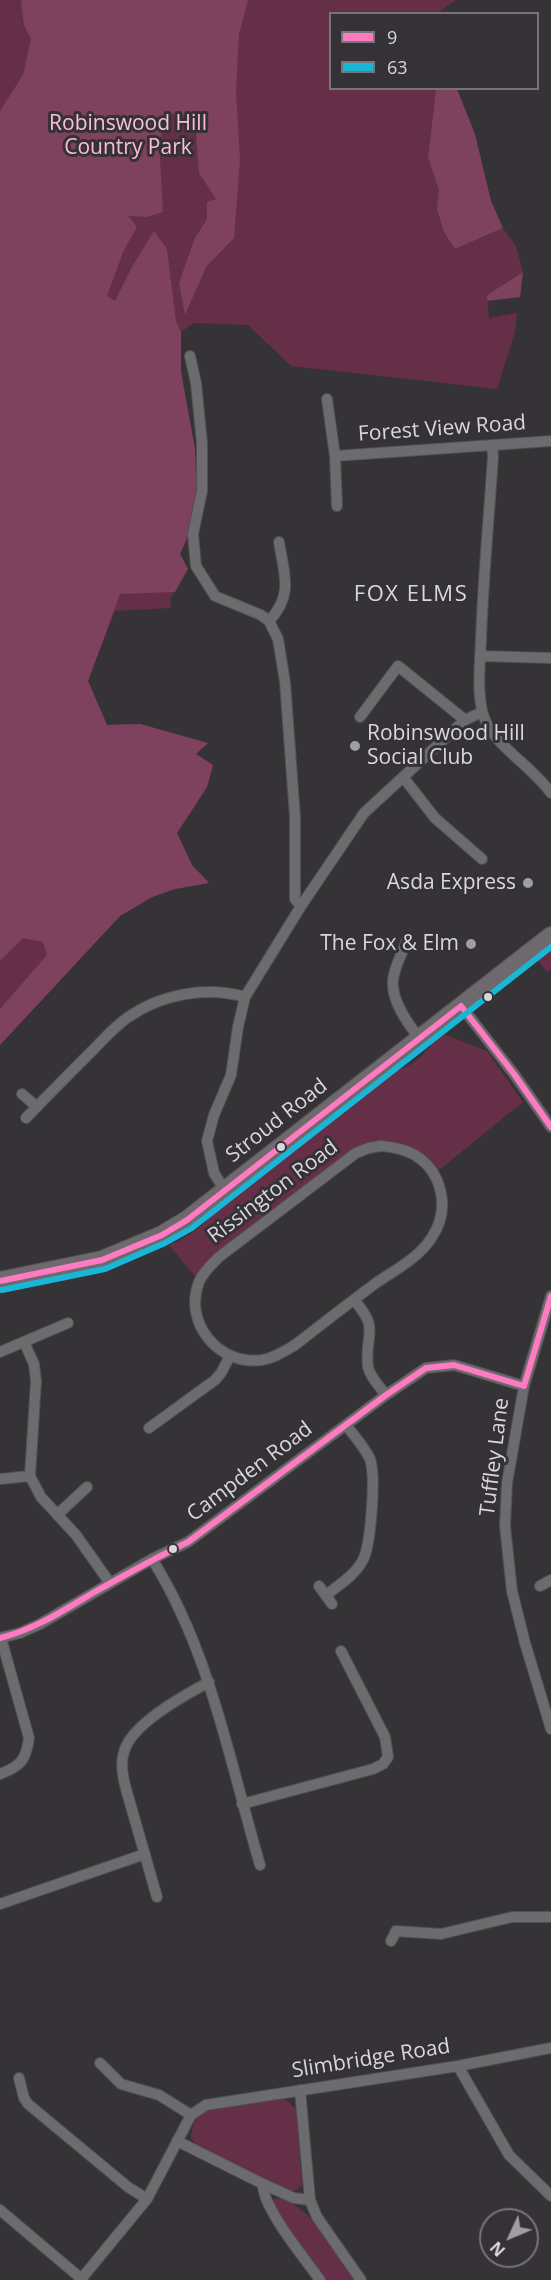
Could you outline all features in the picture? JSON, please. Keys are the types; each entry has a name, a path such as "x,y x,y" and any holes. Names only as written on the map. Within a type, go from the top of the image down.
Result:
{"main road":[{"name":"Stroud Road","path":"0,1281 102,1260 141,1245 187,1220 551,936"}],"street":[{"path":"190,356 196,383 202,443 202,491 193,534 196,566 216,596 261,615 269,621 278,639 285,682 295,816 295,899 301,906"},
{"name":"Forest View Road","path":"327,399 335,456 337,506"},
{"name":"Forest View Road","path":"335,456 551,441"},
{"path":"492,446 493,463 480,656 482,712 487,726 498,740 551,793"},
{"path":"269,621 283,604 286,592 279,542"},
{"path":"480,656 551,658"},
{"path":"360,717 398,666 465,720"},
{"path":"225,1191 214,1173 207,1141 214,1115 231,1075 245,997 301,906 364,813 465,720 482,712"},
{"path":"402,777 435,818 482,859"},
{"path":"402,944 393,980 396,1000 420,1039"},
{"path":"26,1119 128,1017 159,1001 179,995 211,991 245,997"},
{"path":"461,1006 514,1074 551,1127"},
{"path":"22,1094 37,1107"},
{"name":"Rissington Road","path":"375,1147 400,1148 415,1154 434,1174 440,1187 443,1205 441,1218 426,1246 354,1300 295,1345 277,1356 261,1360 230,1356 216,1348 200,1327 195,1311 199,1281 219,1257 356,1154 375,1147"},
{"name":"Tuffley Lane","path":"551,1296 547,1330 524,1386 507,1483 505,1526 512,1591 551,1729"},
{"path":"354,1300 370,1321 370,1372 386,1395"},
{"path":"0,1352 68,1323"},
{"path":"24,1342 34,1364 36,1381 30,1476 41,1497 76,1535 110,1583"},
{"path":"149,1428 215,1380 230,1356"},
{"name":"Campden Road","path":"1,1638 40,1624 110,1583 188,1542 386,1395 426,1368 454,1365 524,1386"},
{"path":"326,1595 353,1574 363,1560 369,1540 371,1462 366,1451 346,1425"},
{"path":"0,1479 30,1476"},
{"path":"58,1514 87,1487"},
{"path":"152,1560 171,1592 209,1682 260,1865"},
{"path":"540,1586 551,1580"},
{"path":"0,1774 17,1767 27,1755 30,1738 1,1638"},
{"path":"242,1804 373,1768 383,1764 388,1757 385,1737 341,1651"},
{"path":"158,1897 124,1780 123,1752 130,1738 146,1724 178,1698 209,1682"},
{"path":"0,1904 145,1854"},
{"path":"393,1931 441,1934 512,1917 551,1917"},
{"name":"Slimbridge Road","path":"194,2112 206,2105 458,2066 551,2048"},
{"path":"0,2210 82,2279 147,2199 194,2112 159,2095 121,2084 100,2063"},
{"path":"458,2066 509,2155 551,2196"},
{"path":"19,2078 24,2098 28,2104 128,2187 147,2199"},
{"path":"300,2090 310,2199 317,2217 361,2280"},
{"path":"177,2141 294,2198 310,2199"},
{"path":"263,2184 265,2199 273,2213 320,2280"}],"green space":[{"name":"Robinswood Hill Country Park","path":"0,0 456,0 439,12 329,12 329,90 436,90 428,157 440,190 438,209 455,249 503,228 516,246 523,272 487,295 489,318 517,313 515,332 497,389 291,366 248,325 194,323 181,332 181,372 195,449 189,534 180,554 188,569 170,599 171,608 115,611 88,681 107,725 140,724 208,743 196,754 213,765 207,787 177,833 192,865 209,883 175,889 152,897 120,916 0,1045"},
{"name":"Robinswood Hill Country Park","path":"21,0 248,0 239,34 236,90 240,160 234,238 206,267 185,315 179,283 195,238 207,219 207,202 216,199 199,173 195,117 168,113 159,142 163,212 147,217 128,216 137,227 124,250 107,296 115,301 154,231 167,249 176,321 181,332 181,372 195,449 197,500 189,534 180,554 188,569 175,592 120,594 88,681 107,725 140,724 208,743 196,754 213,765 207,787 177,833 192,865 209,883 175,889 152,897 120,916 0,1045 0,1009 47,955 43,942 23,938 0,961 0,111 23,75 31,39 24,25"},
{"path":"436,90 457,90 475,134 491,201 503,228 455,249 444,232 437,209 439,190 428,157"},
{"path":"523,272 520,297 487,301 487,295"},
{"path":"551,936 551,969 547,972 531,952"},
{"path":"441,1033 487,1051 523,1102 439,1170 415,1154 369,1148 219,1257 199,1281 169,1245 198,1228 222,1204 391,1071 413,1063"},
{"path":"284,2098 296,2109 302,2183 301,2187 292,2192 198,2148 191,2138 196,2120 206,2112"},
{"path":"282,2198 305,2213 315,2223 356,2280 325,2280 273,2205 274,2199"}],"transit line":[{"name":"63","path":"2,1290 105,1269 165,1243 192,1228 551,947"},
{"name":"9","path":"0,1281 102,1260 162,1235 187,1220 461,1006 514,1074 551,1127"},
{"name":"9","path":"0,1638 47,1620 188,1542 386,1395 426,1368 454,1365 524,1386 551,1296"}],"place":[{"name":"Robinswood Hill Social Club","path":"355,746"},
{"name":"Asda Express","path":"528,883"},
{"name":"The Fox & Elm","path":"471,944"}],"district":[{"name":"FOX ELMS","path":"411,595"}]}
